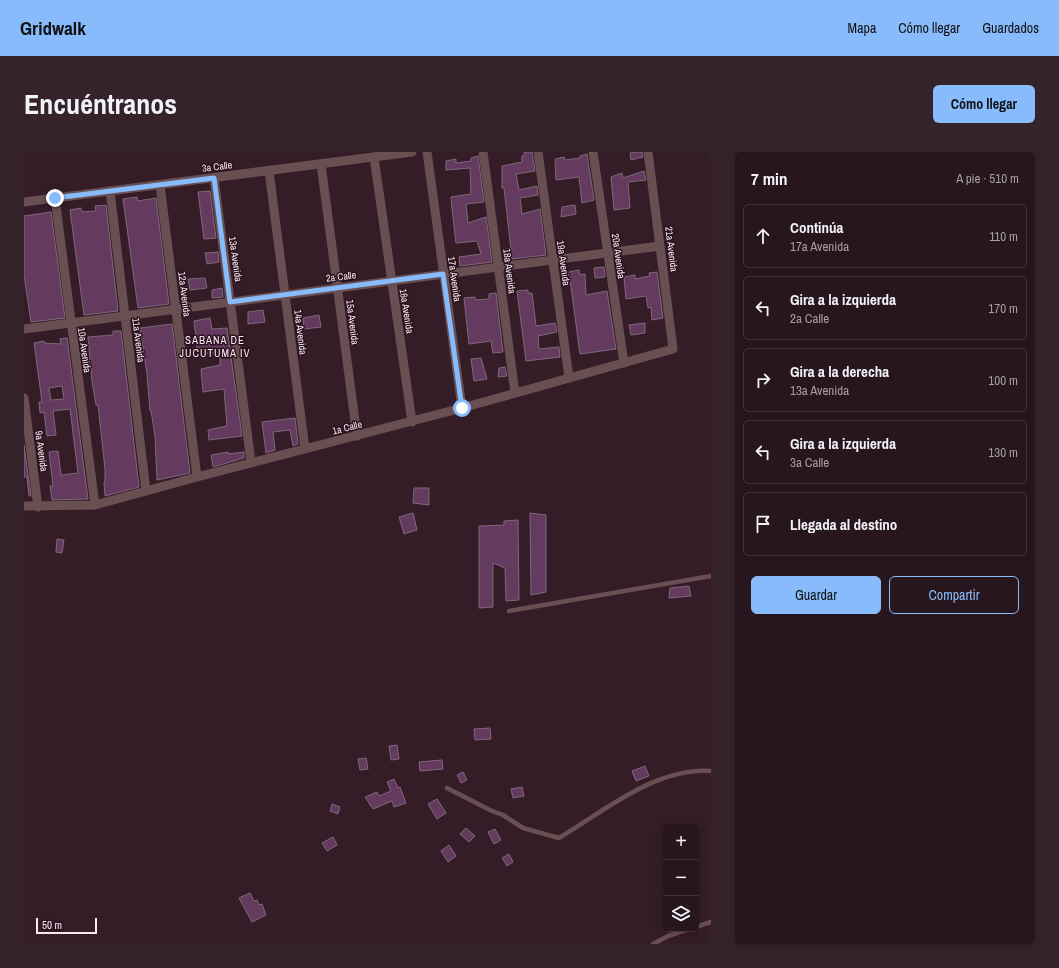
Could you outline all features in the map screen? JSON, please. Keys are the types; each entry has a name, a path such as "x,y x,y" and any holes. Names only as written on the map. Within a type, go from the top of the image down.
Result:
{"street":[{"name":"3a Calle","path":"24,202 412,152"},
{"name":"17a Avenida","path":"427,152 462,408"},
{"name":"18a Avenida","path":"484,152 515,393"},
{"name":"19a Avenida","path":"538,152 569,378"},
{"name":"20a Avenida","path":"593,152 624,363"},
{"name":"21a Avenida","path":"648,152 673,349"},
{"name":"16a Avenida","path":"374,157 412,422"},
{"name":"15a Avenida","path":"321,164 357,436"},
{"name":"14a Avenida","path":"269,171 305,449"},
{"name":"13a Avenida","path":"214,178 251,462"},
{"name":"12a Avenida","path":"160,185 197,476"},
{"name":"11a Avenida","path":"110,191 146,492"},
{"name":"10a Avenida","path":"55,198 70,323 95,505"},
{"name":"2a Calle","path":"24,329 660,246"},
{"name":"1a Calle","path":"24,506 95,505 146,492 197,476 412,422 673,349"},
{"name":"9a Avenida","path":"24,398 38,507"}],"lane":[{"path":"509,611 711,576"},
{"path":"447,788 503,815 523,828 559,838 604,809 667,776 694,769 711,771"},
{"path":"699,926 711,922"},
{"path":"653,944 668,936 680,932"}],"building":[{"path":"524,152 532,152 535,171 516,174 519,190 537,186 538,195 520,198 522,214 540,209 546,255 512,259 504,188 502,188 502,166 522,162 522,156 525,154"},
{"path":"642,152 643,157 631,160 630,153"},
{"path":"587,154 594,200 582,203 579,177 556,180 555,159 564,157 565,160 580,158 580,156"},
{"path":"478,156 484,202 466,204 468,223 486,217 492,262 460,266 459,257 481,254 477,241 456,243 451,197 471,194 470,168 446,170 446,161 456,159 456,163 471,161 471,158"},
{"path":"644,171 646,180 628,182 630,208 614,210 611,177 622,173 623,178"},
{"path":"210,191 216,238 204,239 198,192"},
{"path":"137,197 138,201 156,198 169,304 138,308 123,199"},
{"path":"106,205 118,311 84,315 70,210 81,208 82,212 96,211 95,206"},
{"path":"575,205 576,214 561,217 562,207"},
{"path":"51,212 65,318 31,322 24,275 24,216"},
{"path":"218,252 219,262 207,264 205,253"},
{"path":"604,267 605,277 595,278 594,268"},
{"path":"579,270 580,275 585,274 586,295 607,291 616,349 580,354 569,272"},
{"path":"657,272 663,318 652,320 651,307 648,308 646,296 626,299 624,277 635,275 635,279 650,276 649,273"},
{"path":"205,278 207,288 190,290 188,279"},
{"path":"222,288 223,297 212,298 212,290"},
{"path":"528,290 528,293 532,293 536,326 555,323 557,332 538,336 539,349 559,347 560,357 526,361 517,291"},
{"path":"496,293 503,352 493,353 491,341 469,344 464,298 475,297 475,300 489,299 489,294"},
{"path":"263,310 265,322 248,324 248,312"},
{"path":"319,315 321,327 304,329 303,318"},
{"path":"210,318 212,329 227,328 242,436 209,440 208,430 227,426 224,389 203,392 201,369 220,365 220,352 198,355 194,321"},
{"path":"645,323 645,333 631,335 629,325"},
{"path":"172,324 190,473 157,480 155,436 150,411 147,374 140,328"},
{"path":"113,331 121,331 139,487 105,496 105,469 98,405 96,405 92,381 88,337 113,335"},
{"path":"67,338 88,499 52,500 50,486 53,486 49,452 58,451 61,475 78,473 70,409 53,411 56,435 47,436 44,412 40,413 39,402 42,402 34,343 44,341 44,343 61,344 60,339","holes":["62,386 64,399 51,400 49,388"]},
{"path":"481,358 487,379 474,381 471,359"},
{"path":"505,367 507,376 498,377 499,368"},
{"path":"295,418 298,444 293,446 290,430 273,432 275,450 266,453 262,422"},
{"path":"24,445 31,496 29,496 27,477 24,477"},
{"path":"228,452 228,454 244,452 244,458 213,467 211,455"},
{"path":"414,488 429,488 429,505 413,503"},
{"path":"413,513 417,530 404,534 399,517"},
{"path":"530,513 546,515 546,592 531,595"},
{"path":"518,520 519,600 506,601 505,568 493,563 493,607 479,608 479,526 504,525 504,521"},
{"path":"57,539 64,540 62,553 56,552"},
{"path":"689,586 691,596 669,598 670,588"},
{"path":"490,728 491,739 475,740 474,729"},
{"path":"397,745 399,759 391,760 389,746"},
{"path":"366,758 368,769 360,770 358,759"},
{"path":"442,760 443,769 420,771 419,762"},
{"path":"645,766 649,776 636,781 632,771"},
{"path":"463,772 467,780 461,783 457,775"},
{"path":"394,779 398,788 400,787 406,803 394,807 392,801 373,809 365,797 377,792 379,796 391,791 387,782"},
{"path":"522,787 524,796 513,798 511,789"},
{"path":"437,799 446,813 437,819 428,804"},
{"path":"332,804 340,807 338,814 330,811"},
{"path":"466,828 475,836 469,842 460,834"},
{"path":"495,829 501,840 494,844 488,832"},
{"path":"333,837 337,845 327,851 322,843"},
{"path":"449,845 456,856 448,862 441,851"},
{"path":"509,854 513,862 507,866 502,858"},
{"path":"250,893 254,901 257,900 259,905 262,904 266,915 252,922 239,898"}],"district":[{"name":"SABANA DE JUCUTUMA IV","path":"215,346"}],"route":[{"path":"55,198 214,178 230,302 443,274 462,408"}]}
